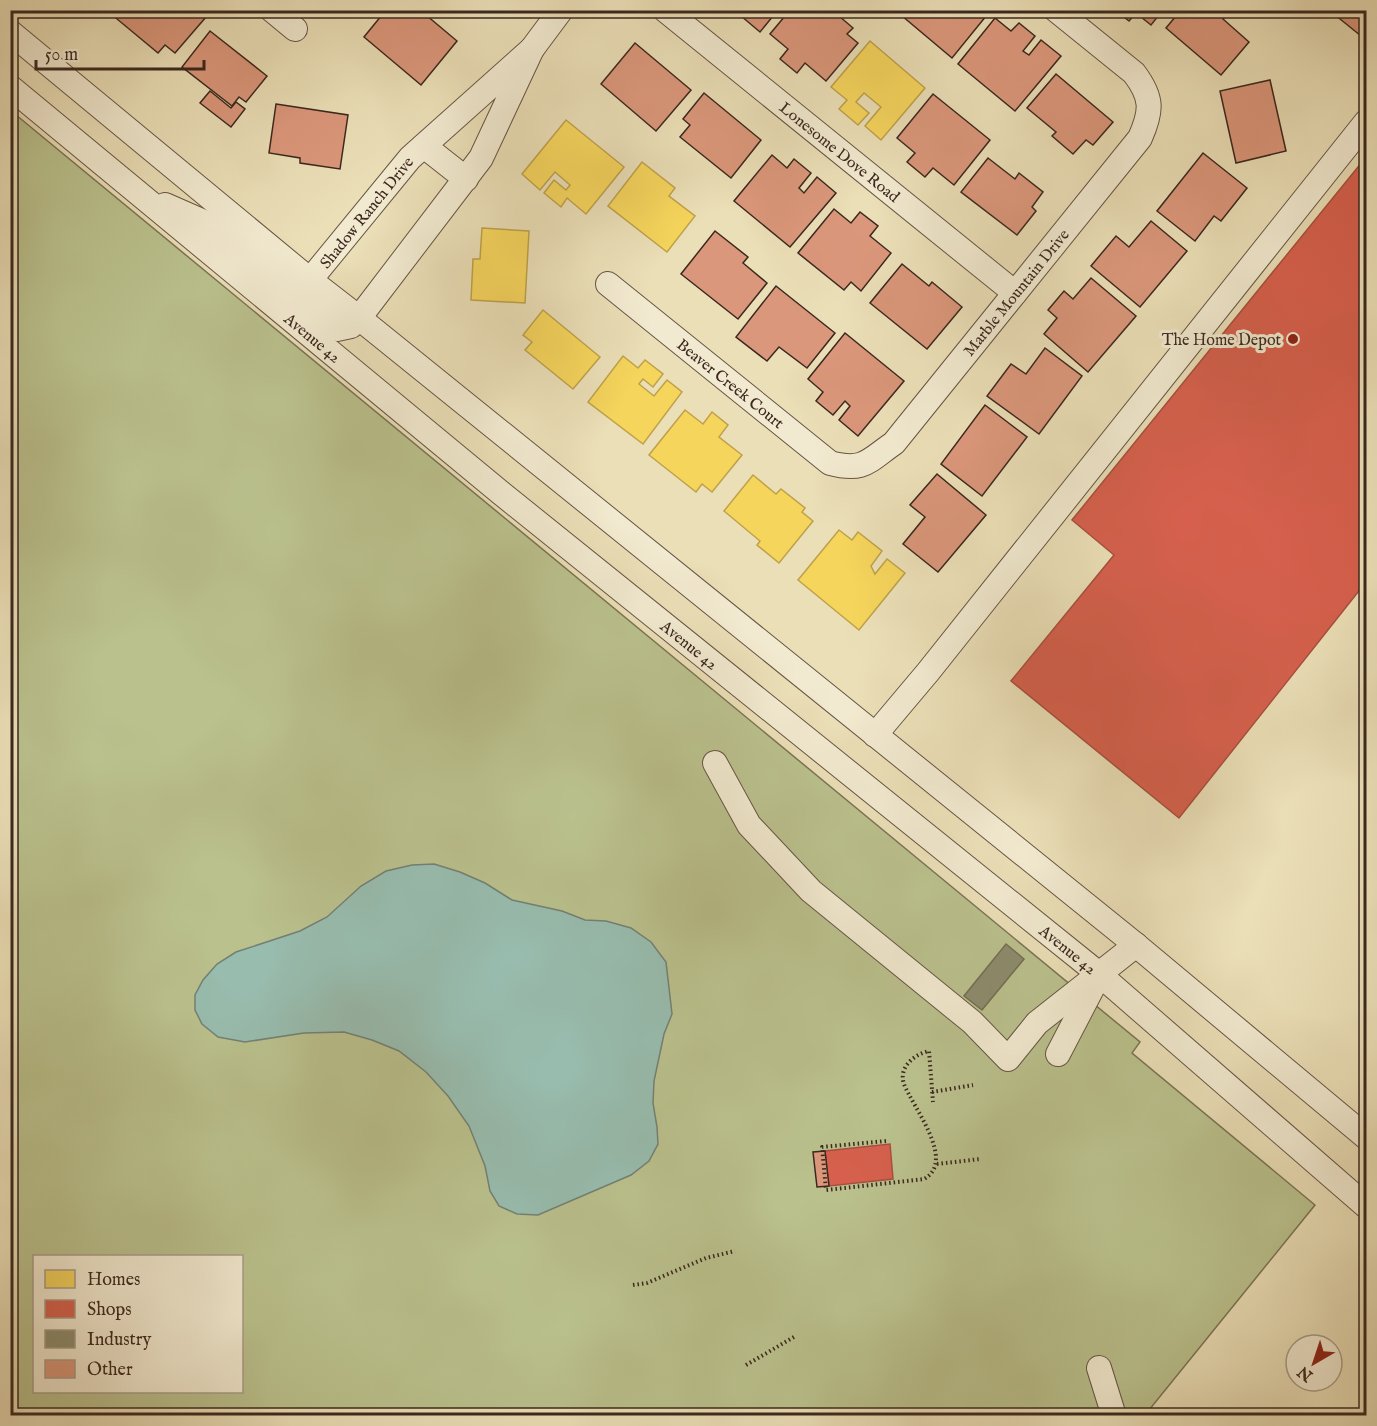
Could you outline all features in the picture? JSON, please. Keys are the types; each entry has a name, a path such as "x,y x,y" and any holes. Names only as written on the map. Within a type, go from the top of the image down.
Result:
{"street":[{"path":"272,10 295,29"},
{"name":"Shadow Ranch Drive","path":"360,318 481,158 532,49 561,10"},
{"name":"Lonesome Dove Road","path":"665,10 1015,293"},
{"name":"Marble Mountain Drive","path":"861,467 894,443 1140,138 1148,121 1150,101 1134,73 1056,10"},
{"path":"10,32 310,280 1136,945 1366,1137"},
{"name":"Shadow Ranch Drive","path":"310,280 410,158 532,49"},
{"name":"Avenue 42","path":"10,87 501,494 1099,974 1366,1206"},
{"path":"875,735 943,653 1366,122"},
{"name":"Shadow Ranch Drive","path":"423,146 465,179"},
{"path":"141,195 206,223 337,329 351,326 360,318"},
{"name":"Beaver Creek Court","path":"608,284 830,463 844,467 861,467"},
{"path":"715,763 749,825 811,891 972,1022 1008,1059 1037,1023 1136,945"},
{"path":"1058,1054 1099,974"},
{"path":"1099,1368 1114,1416"}],"path":[{"path":"886,1141 822,1147 826,1190 863,1184 924,1179 935,1170 937,1164 935,1150 922,1115 902,1078 907,1065 920,1053 929,1051 933,1102"},
{"path":"932,1092 973,1085"},
{"path":"937,1164 980,1159"},
{"path":"633,1285 647,1283 706,1258 735,1251"},
{"path":"746,1365 794,1337"}],"green space":[{"path":"10,110 1140,1042 1132,1053 1315,1205 1145,1415 11,1415"}],"shaded area":[{"path":"434,864 485,883 512,900 562,911 585,920 606,921 631,928 651,942 666,962 672,1014 664,1034 654,1081 653,1103 658,1144 649,1161 631,1175 538,1215 517,1214 499,1206 490,1191 485,1166 469,1126 448,1096 426,1072 399,1051 344,1032 304,1033 245,1042 218,1037 202,1024 195,1010 195,995 203,980 217,964 236,952 300,931 327,917 361,886 386,871 412,865"}],"building: Homes":[{"path":"870,41 925,88 881,140 865,126 881,107 864,93 856,102 869,113 858,125 839,109 847,100 831,87"},
{"path":"566,120 624,167 586,214 567,198 561,207 544,193 554,180 566,190 570,185 555,172 540,190 522,174"},
{"path":"642,162 675,188 669,196 695,216 667,252 608,206"},
{"path":"482,228 529,231 525,303 471,300 473,259 480,259"},
{"path":"543,310 600,357 573,389 525,350 532,342 523,335"},
{"path":"623,356 638,368 645,360 663,374 653,387 643,379 639,384 654,396 667,380 682,392 643,444 588,402"},
{"path":"685,410 703,424 712,412 728,425 719,437 742,455 712,492 702,484 696,492 649,455"},
{"path":"753,475 776,494 781,489 805,508 802,512 813,521 779,563 757,545 760,541 724,511"},
{"path":"839,530 852,540 858,532 882,551 871,566 875,574 887,559 905,573 859,630 798,580"}],"building: Shops":[{"name":"The Home Depot","path":"1366,157 1366,582 1179,818 1011,681 1114,555 1072,520"},
{"path":"890,1144 893,1179 829,1186 825,1151"}],"building: Industry":[{"path":"1006,944 1024,959 982,1010 964,996"}],"building: Other":[{"path":"114,10 198,10 206,17 175,53 165,45 158,53 111,14"},
{"path":"386,10 420,10 457,41 421,85 364,37"},
{"path":"734,10 778,10 760,32"},
{"path":"790,10 832,10 853,28 847,34 858,43 826,81 805,63 797,73 780,59 788,49 770,34"},
{"path":"895,10 991,10 952,58"},
{"path":"1115,10 1163,10 1151,25 1136,13 1129,21"},
{"path":"1181,10 1223,10 1227,14 1223,19 1249,42 1221,75 1166,28"},
{"path":"1329,10 1366,10 1366,40"},
{"path":"995,18 1011,31 1019,23 1035,36 1023,51 1029,55 1041,40 1061,56 1015,111 958,64"},
{"path":"210,31 267,76 246,102 239,97 232,106 182,67"},
{"path":"635,43 691,90 656,131 601,84"},
{"path":"1056,74 1113,122 1093,145 1086,140 1073,154 1052,136 1056,132 1027,108"},
{"path":"1270,80 1286,151 1236,163 1220,91"},
{"path":"210,91 231,108 236,102 245,109 231,127 200,103"},
{"path":"704,93 761,140 731,178 680,137 690,125 683,119"},
{"path":"933,94 990,140 954,185 933,168 925,177 907,162 915,153 897,138"},
{"path":"276,104 348,115 340,169 300,163 300,158 269,153"},
{"path":"1203,153 1247,188 1221,221 1214,216 1195,241 1157,211"},
{"path":"772,155 787,168 794,159 811,173 799,188 804,193 817,177 836,193 790,247 734,201"},
{"path":"988,158 1015,179 1019,173 1043,192 1032,207 1036,211 1017,235 961,192"},
{"path":"834,209 851,223 860,212 878,226 870,236 891,253 861,291 851,282 844,290 798,253"},
{"path":"1151,221 1187,251 1140,307 1091,266 1116,236 1129,247"},
{"path":"715,231 748,257 743,263 767,283 738,319 681,274"},
{"path":"902,264 929,286 932,282 962,307 927,349 870,303"},
{"path":"1091,278 1136,316 1088,372 1044,334 1057,318 1048,310 1064,291 1073,299"},
{"path":"776,286 835,333 807,368 779,347 767,361 736,337"},
{"path":"845,333 904,381 858,436 839,420 850,406 845,401 833,415 816,401 823,392 808,379"},
{"path":"1045,348 1082,376 1039,434 987,396 1011,364 1026,374"},
{"path":"985,405 1027,437 982,496 941,464"},
{"path":"937,474 986,515 938,572 903,544 925,517 910,505"},
{"path":"825,1151 829,1186 817,1187 813,1152"}],"place":[{"name":"The Home Depot","path":"1293,339"}]}
